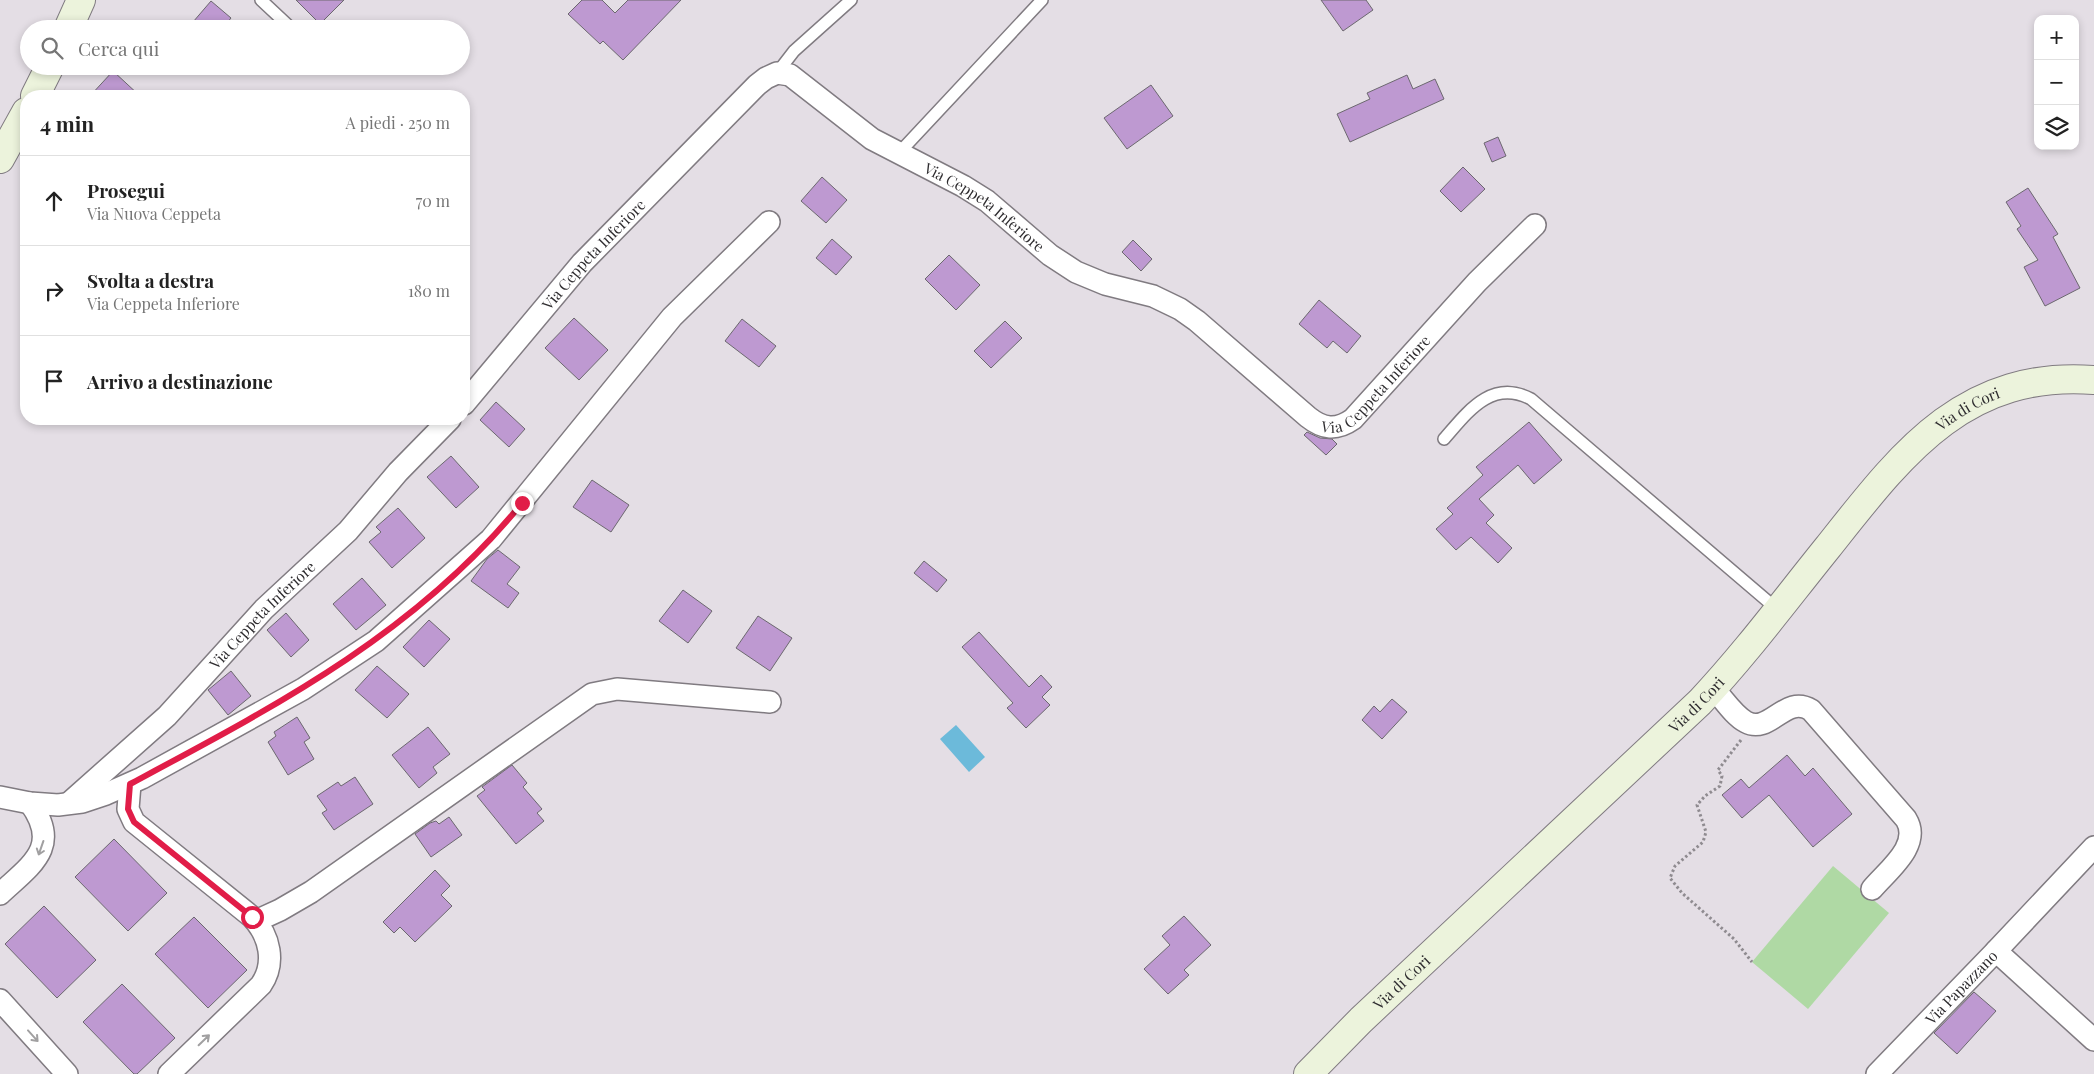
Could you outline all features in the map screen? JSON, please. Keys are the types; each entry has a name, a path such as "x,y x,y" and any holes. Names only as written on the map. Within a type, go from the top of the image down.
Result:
{"main road":[{"path":"72,20 81,0"},
{"path":"38,90 46,75"},
{"path":"0,159 20,123"},
{"name":"Via di Cori","path":"1308,1074 1361,1020 1667,734 1713,688 1900,458 1933,428 1972,405 2013,388 2060,379 2094,380"}],"street":[{"name":"Via Ceppeta Inferiore","path":"470,397 582,263 757,85 776,73 793,77 862,132 898,154 978,196 1044,250 1076,272 1098,282 1154,296 1188,314 1308,417 1320,426 1328,428 1338,427 1353,419 1477,282 1535,226"},
{"path":"0,797 30,803 67,805 91,800 130,784 329,673 383,635 421,603 499,530 668,321 769,222"},
{"name":"Via Ceppeta Inferiore","path":"67,805 172,712 264,609 348,531 398,472 444,425"},
{"path":"1713,688 1742,719 1754,724 1764,723 1790,707 1808,708 1906,819 1912,834 1909,844 1872,889"},
{"path":"256,921 292,904 321,885 592,694 618,689 770,702"},
{"path":"130,784 128,809 134,822 256,921 266,939 270,954 269,966 264,980 169,1074"},
{"path":"0,894 33,863 42,850 44,830 30,803"},
{"path":"1996,951 2094,847"},
{"name":"Via Papazzano","path":"1877,1074 1996,951 2094,1040"},
{"path":"0,1000 67,1074"}],"lane":[{"path":"261,0 282,20"},
{"path":"776,73 794,51 851,0"},
{"path":"898,154 1042,0"},
{"path":"1444,439 1474,405 1484,398 1506,394 1521,395 1531,399 1778,610"}],"path":[{"path":"1752,962 1734,939 1682,893 1670,878 1675,866 1703,842 1706,832 1697,805 1705,796 1720,786 1722,776 1718,770 1754,724"}],"green space":[{"path":"1833,866 1889,913 1808,1009 1752,962"}],"water":[{"path":"956,725 985,757 969,772 940,739"}],"building":[{"path":"296,0 344,0 324,20 316,20"},
{"path":"582,0 602,0 615,13 628,0 681,0 623,60 603,41 600,44 568,14"},
{"path":"1321,0 1366,0 1373,10 1343,31"},
{"path":"211,1 231,18 229,20 195,20"},
{"path":"109,75 117,75 134,90 96,90"},
{"path":"1407,75 1413,89 1435,79 1444,99 1350,142 1337,114 1370,99 1367,93"},
{"path":"1151,85 1173,116 1127,149 1104,118"},
{"path":"1498,137 1506,156 1492,162 1484,143"},
{"path":"1463,167 1485,189 1461,212 1440,191"},
{"path":"822,177 847,200 826,223 801,201"},
{"path":"2028,188 2058,234 2053,237 2080,288 2045,306 2024,267 2038,260 2017,229 2021,226 2006,202"},
{"path":"832,239 852,257 836,275 816,258"},
{"path":"1133,240 1152,259 1141,271 1122,252"},
{"path":"949,255 980,285 956,310 925,279"},
{"path":"1319,300 1361,336 1347,353 1333,341 1327,348 1299,324"},
{"path":"574,318 608,350 579,380 545,348"},
{"path":"742,319 776,346 759,367 725,341"},
{"path":"1005,321 1022,338 991,368 974,351"},
{"path":"496,402 525,429 509,447 480,420"},
{"path":"1529,422 1562,460 1534,484 1518,465 1479,499 1494,515 1486,523 1512,548 1498,563 1471,537 1456,550 1436,529 1453,514 1447,508 1483,475 1476,467"},
{"path":"1307,432 1320,438 1332,439 1337,444 1326,455 1304,435"},
{"path":"451,456 479,487 456,508 427,477"},
{"path":"592,480 629,505 611,532 573,507"},
{"path":"398,508 425,538 392,568 369,542 381,532 376,527"},
{"path":"498,550 520,567 507,584 519,593 508,608 471,581 487,559"},
{"path":"924,561 947,580 937,592 914,573"},
{"path":"362,578 386,605 356,630 333,604"},
{"path":"683,590 712,611 688,643 659,621"},
{"path":"286,613 309,640 291,657 267,630"},
{"path":"758,616 792,638 770,671 736,648"},
{"path":"429,620 450,639 424,667 403,647"},
{"path":"979,632 1029,687 1041,675 1052,687 1042,697 1050,705 1026,728 1007,708 1013,703 962,647"},
{"path":"377,666 409,694 387,718 355,690"},
{"path":"231,671 251,696 228,715 208,690"},
{"path":"1392,699 1407,712 1382,739 1362,720 1374,706 1380,712"},
{"path":"297,717 310,738 304,742 314,759 288,775 268,742 276,736 274,732"},
{"path":"428,727 450,754 433,767 437,773 419,788 392,755"},
{"path":"1787,755 1805,776 1813,768 1852,814 1813,847 1769,795 1742,818 1722,795 1741,779 1749,788"},
{"path":"512,765 527,783 523,787 542,809 537,813 544,821 516,844 477,796 485,790 482,787"},
{"path":"355,777 373,804 334,830 322,813 327,810 317,796 338,782 341,786"},
{"path":"449,817 462,835 431,857 415,834 430,823 436,821 439,824"},
{"path":"114,839 167,893 128,931 75,877"},
{"path":"435,870 450,886 441,895 452,906 415,942 400,927 394,933 383,922"},
{"path":"44,906 96,960 57,998 5,944"},
{"path":"1184,916 1211,945 1184,970 1189,975 1168,994 1144,969 1170,945 1162,936"},
{"path":"194,917 247,970 208,1008 155,954"},
{"path":"122,984 175,1038 137,1074 134,1074 83,1022"},
{"path":"1974,992 1996,1011 1957,1054 1934,1033"}],"route":[{"path":"252,917 134,822 128,809 130,784 303,689 364,650 390,630 463,566 491,539 522,503"}]}
